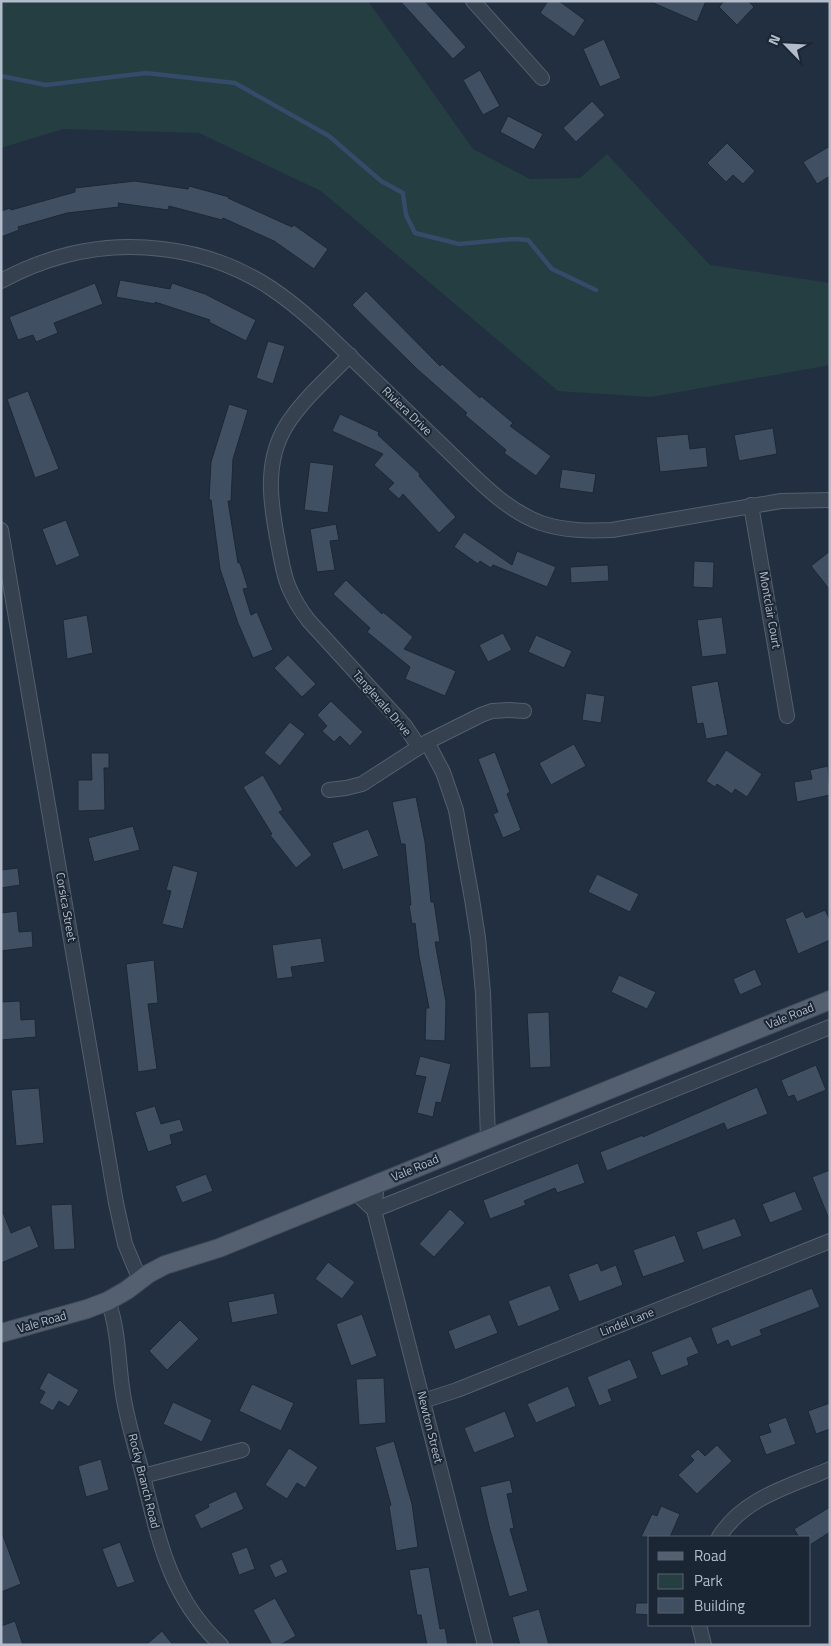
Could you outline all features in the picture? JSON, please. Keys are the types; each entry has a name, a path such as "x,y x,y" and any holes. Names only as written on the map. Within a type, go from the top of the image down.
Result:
{"main road":[{"name":"Vale Road","path":"1,1333 87,1309 108,1301 165,1265 220,1248 830,1000"}],"street":[{"path":"473,1 542,78"},
{"name":"Riviera Drive","path":"1,281 31,266 61,256 90,250 120,247 177,250 236,268 263,282 290,300 350,355 476,478 504,502 522,514 541,523 586,531 612,530 752,505 789,500 830,500"},
{"name":"Tanglevale Drive","path":"350,355 297,412 286,426 278,444 272,464 270,483 275,531 283,572 299,608 423,744 443,772 456,810 478,938 483,993 488,1138"},
{"name":"Montclair Court","path":"752,505 787,716"},
{"name":"Corsica Street","path":"1,530 116,1203 124,1244 140,1280"},
{"path":"329,790 362,784 423,744 481,715 492,711 524,711"},
{"path":"356,1193 374,1210 830,1027"},
{"name":"Newton Street","path":"377,1184 374,1210 485,1645"},
{"name":"Lindel Lane","path":"423,1401 457,1390 830,1241"},
{"name":"Rocky Branch Road","path":"108,1301 115,1326 123,1397 161,1548 170,1572 184,1599 199,1621 221,1645"},
{"path":"143,1476 242,1450"},
{"path":"720,1536 746,1508 764,1497 830,1469"},
{"path":"699,1626 704,1645"}],"green space":[{"path":"1,1 368,1 473,149 530,179 580,178 607,154 710,265 830,283 830,365 651,397 558,391 321,191 199,133 63,129 1,148"}],"building":[{"path":"400,1 425,1 466,47 453,59"},
{"path":"548,1 559,1 585,20 574,37 540,13"},
{"path":"649,1 706,1 697,22"},
{"path":"724,1 748,1 754,7 737,25 719,7"},
{"path":"604,39 621,78 600,87 583,49"},
{"path":"480,70 500,106 483,115 463,80"},
{"path":"592,101 605,115 576,142 563,128"},
{"path":"508,116 543,134 534,150 500,132"},
{"path":"727,143 755,171 743,184 733,175 726,182 707,163"},
{"path":"830,146 830,176 817,184 803,162"},
{"path":"135,181 188,189 189,186 229,197 292,227 294,225 328,249 314,269 274,241 223,218 222,220 169,206 168,210 118,203 119,207 67,213 18,227 19,230 1,237 1,211 10,208 11,210 75,192 75,188"},
{"path":"120,280 170,289 172,283 205,294 256,320 246,341 209,322 210,320 155,302 155,304 116,297"},
{"path":"95,283 103,304 54,323 58,333 36,342 33,335 18,340 9,317"},
{"path":"366,291 440,366 442,364 480,398 481,396 513,423 510,426 551,456 536,476 504,453 506,450 465,415 467,413 417,369 352,305"},
{"path":"268,341 285,346 273,384 256,378"},
{"path":"28,391 59,469 35,478 7,399"},
{"path":"229,404 248,410 233,459 231,501 228,501 238,563 240,563 248,588 243,589 251,615 257,612 273,650 253,658 238,623 220,569 211,500 209,500 211,462"},
{"path":"340,414 379,432 378,435 420,474 419,476 456,517 439,533 403,494 399,499 388,489 394,483 374,465 383,454 332,431"},
{"path":"773,428 777,454 739,461 734,435"},
{"path":"688,434 690,449 706,447 708,467 660,472 656,437"},
{"path":"310,462 334,465 328,513 304,510"},
{"path":"562,469 596,474 593,493 559,488"},
{"path":"66,520 80,556 56,566 42,529"},
{"path":"336,524 339,540 330,541 335,570 317,572 310,529"},
{"path":"464,532 512,565 517,551 556,567 547,587 493,565 491,568 480,561 478,564 454,547"},
{"path":"830,551 830,590 811,566"},
{"path":"694,561 714,562 713,588 693,587"},
{"path":"608,565 609,581 571,583 570,567"},
{"path":"346,580 382,614 383,612 413,637 404,649 456,671 445,696 405,679 410,667 367,632 370,628 333,594"},
{"path":"87,615 93,653 67,659 63,620"},
{"path":"722,617 727,654 702,657 697,620"},
{"path":"503,633 512,650 488,662 479,645"},
{"path":"536,635 572,651 564,668 528,652"},
{"path":"288,655 316,684 302,697 274,668"},
{"path":"718,681 728,735 706,739 703,723 697,724 691,686"},
{"path":"586,693 605,696 601,723 582,720"},
{"path":"331,701 363,732 350,746 340,736 334,742 322,731 327,726 317,715"},
{"path":"290,722 305,734 280,766 264,753"},
{"path":"574,744 586,766 551,785 539,763"},
{"path":"726,750 762,774 747,797 735,789 732,794 717,784 715,787 706,781"},
{"path":"495,752 510,792 507,794 521,830 503,838 493,814 498,812 478,759"},
{"path":"91,753 109,753 109,768 104,768 105,810 78,811 78,780 92,780"},
{"path":"828,766 830,795 797,802 794,782 812,779 810,770"},
{"path":"263,775 283,810 279,812 312,855 296,868 270,835 272,834 243,787"},
{"path":"416,797 425,842 431,902 434,902 440,942 435,942 446,1002 445,1041 425,1040 426,1008 429,1008 415,923 412,924 409,905 411,905 405,844 401,844 392,802"},
{"path":"133,826 140,850 94,862 88,838"},
{"path":"368,829 379,856 343,870 332,843"},
{"path":"173,865 198,872 183,929 162,924 171,891 166,890"},
{"path":"18,868 20,885 1,888 1,870"},
{"path":"597,874 639,894 630,912 588,892"},
{"path":"825,910 830,920 830,940 798,954 785,919 803,911 806,918"},
{"path":"17,911 19,932 32,931 33,947 1,951 1,913"},
{"path":"321,938 325,962 291,967 293,977 277,979 272,945"},
{"path":"154,960 158,1003 148,1004 157,1069 138,1072 126,964"},
{"path":"755,969 762,985 740,995 733,979"},
{"path":"619,975 656,992 647,1009 611,992"},
{"path":"20,1001 21,1020 35,1019 36,1037 1,1040 1,1002"},
{"path":"549,1012 551,1067 530,1068 527,1013"},
{"path":"420,1056 451,1064 441,1103 436,1102 433,1117 417,1113 426,1077 415,1075"},
{"path":"816,1065 826,1090 797,1102 794,1095 788,1097 781,1080"},
{"path":"757,1087 768,1114 727,1130 724,1123 607,1171 600,1152 643,1135 643,1137"},
{"path":"39,1088 44,1143 16,1146 11,1090"},
{"path":"155,1106 161,1124 180,1119 184,1131 170,1135 172,1144 148,1152 135,1112"},
{"path":"578,1163 585,1183 557,1193 555,1188 524,1201 526,1205 490,1219 483,1200"},
{"path":"830,1170 830,1219 829,1219 812,1177"},
{"path":"206,1174 213,1191 182,1203 175,1186"},
{"path":"795,1191 803,1210 770,1223 762,1204"},
{"path":"72,1204 75,1249 54,1250 51,1205"},
{"path":"450,1209 465,1223 434,1257 419,1244"},
{"path":"2,1210 11,1233 30,1225 39,1247 1,1263"},
{"path":"735,1218 742,1236 703,1250 696,1232"},
{"path":"675,1235 685,1262 643,1277 633,1250"},
{"path":"328,1262 355,1282 342,1299 315,1279"},
{"path":"598,1263 601,1271 616,1265 623,1285 579,1302 568,1274"},
{"path":"550,1285 560,1310 518,1327 508,1301"},
{"path":"812,1288 820,1307 760,1330 762,1335 731,1347 728,1340 717,1345 711,1328"},
{"path":"274,1293 278,1314 232,1323 228,1302"},
{"path":"362,1314 377,1356 351,1366 336,1324"},
{"path":"490,1314 498,1333 455,1350 448,1331"},
{"path":"180,1320 199,1339 167,1370 149,1351"},
{"path":"691,1336 699,1353 687,1358 689,1365 661,1376 651,1352"},
{"path":"630,1359 638,1378 608,1390 612,1401 599,1406 587,1377"},
{"path":"48,1372 79,1390 69,1407 59,1401 53,1411 39,1403 45,1392 39,1389"},
{"path":"384,1378 386,1423 359,1425 356,1379"},
{"path":"252,1384 294,1403 281,1431 239,1411"},
{"path":"568,1386 576,1406 536,1423 527,1404"},
{"path":"173,1402 212,1420 202,1442 163,1424"},
{"path":"830,1403 830,1429 816,1434 808,1411"},
{"path":"505,1411 515,1437 474,1453 464,1428"},
{"path":"786,1417 796,1444 766,1455 759,1436 771,1432 768,1424"},
{"path":"394,1441 412,1504 418,1547 396,1551 389,1506 391,1505 375,1447"},
{"path":"717,1445 732,1461 697,1494 678,1475 694,1460 690,1456 698,1449 705,1456"},
{"path":"289,1448 318,1467 305,1488 297,1483 287,1499 265,1485"},
{"path":"101,1459 109,1490 86,1497 78,1466"},
{"path":"510,1480 513,1493 507,1494 514,1528 510,1529 528,1591 509,1597 480,1487"},
{"path":"236,1491 244,1509 201,1529 194,1515 209,1507 208,1504"},
{"path":"661,1506 680,1514 670,1536 641,1537 652,1514 657,1516"},
{"path":"830,1507 830,1532 811,1544 811,1536 798,1536 794,1529"},
{"path":"1,1534 21,1584 1,1592"},
{"path":"120,1542 135,1582 117,1588 102,1549"},
{"path":"247,1547 255,1569 239,1575 231,1553"},
{"path":"282,1559 288,1572 275,1578 269,1565"},
{"path":"429,1567 440,1629 445,1628 448,1645 427,1645 421,1615 417,1615 409,1570"},
{"path":"275,1598 296,1636 280,1645 272,1645 253,1610"},
{"path":"636,1603 648,1603 648,1615 635,1614"},
{"path":"539,1609 549,1645 520,1645 512,1617"},
{"path":"15,1621 23,1645 1,1645 1,1626"},
{"path":"162,1631 173,1645 146,1645"}],"waterway":[{"path":"1,76 46,85 146,73 235,83 329,136 381,181 403,193 406,215 415,233 459,244 514,239 528,240 552,269 596,290"}]}
